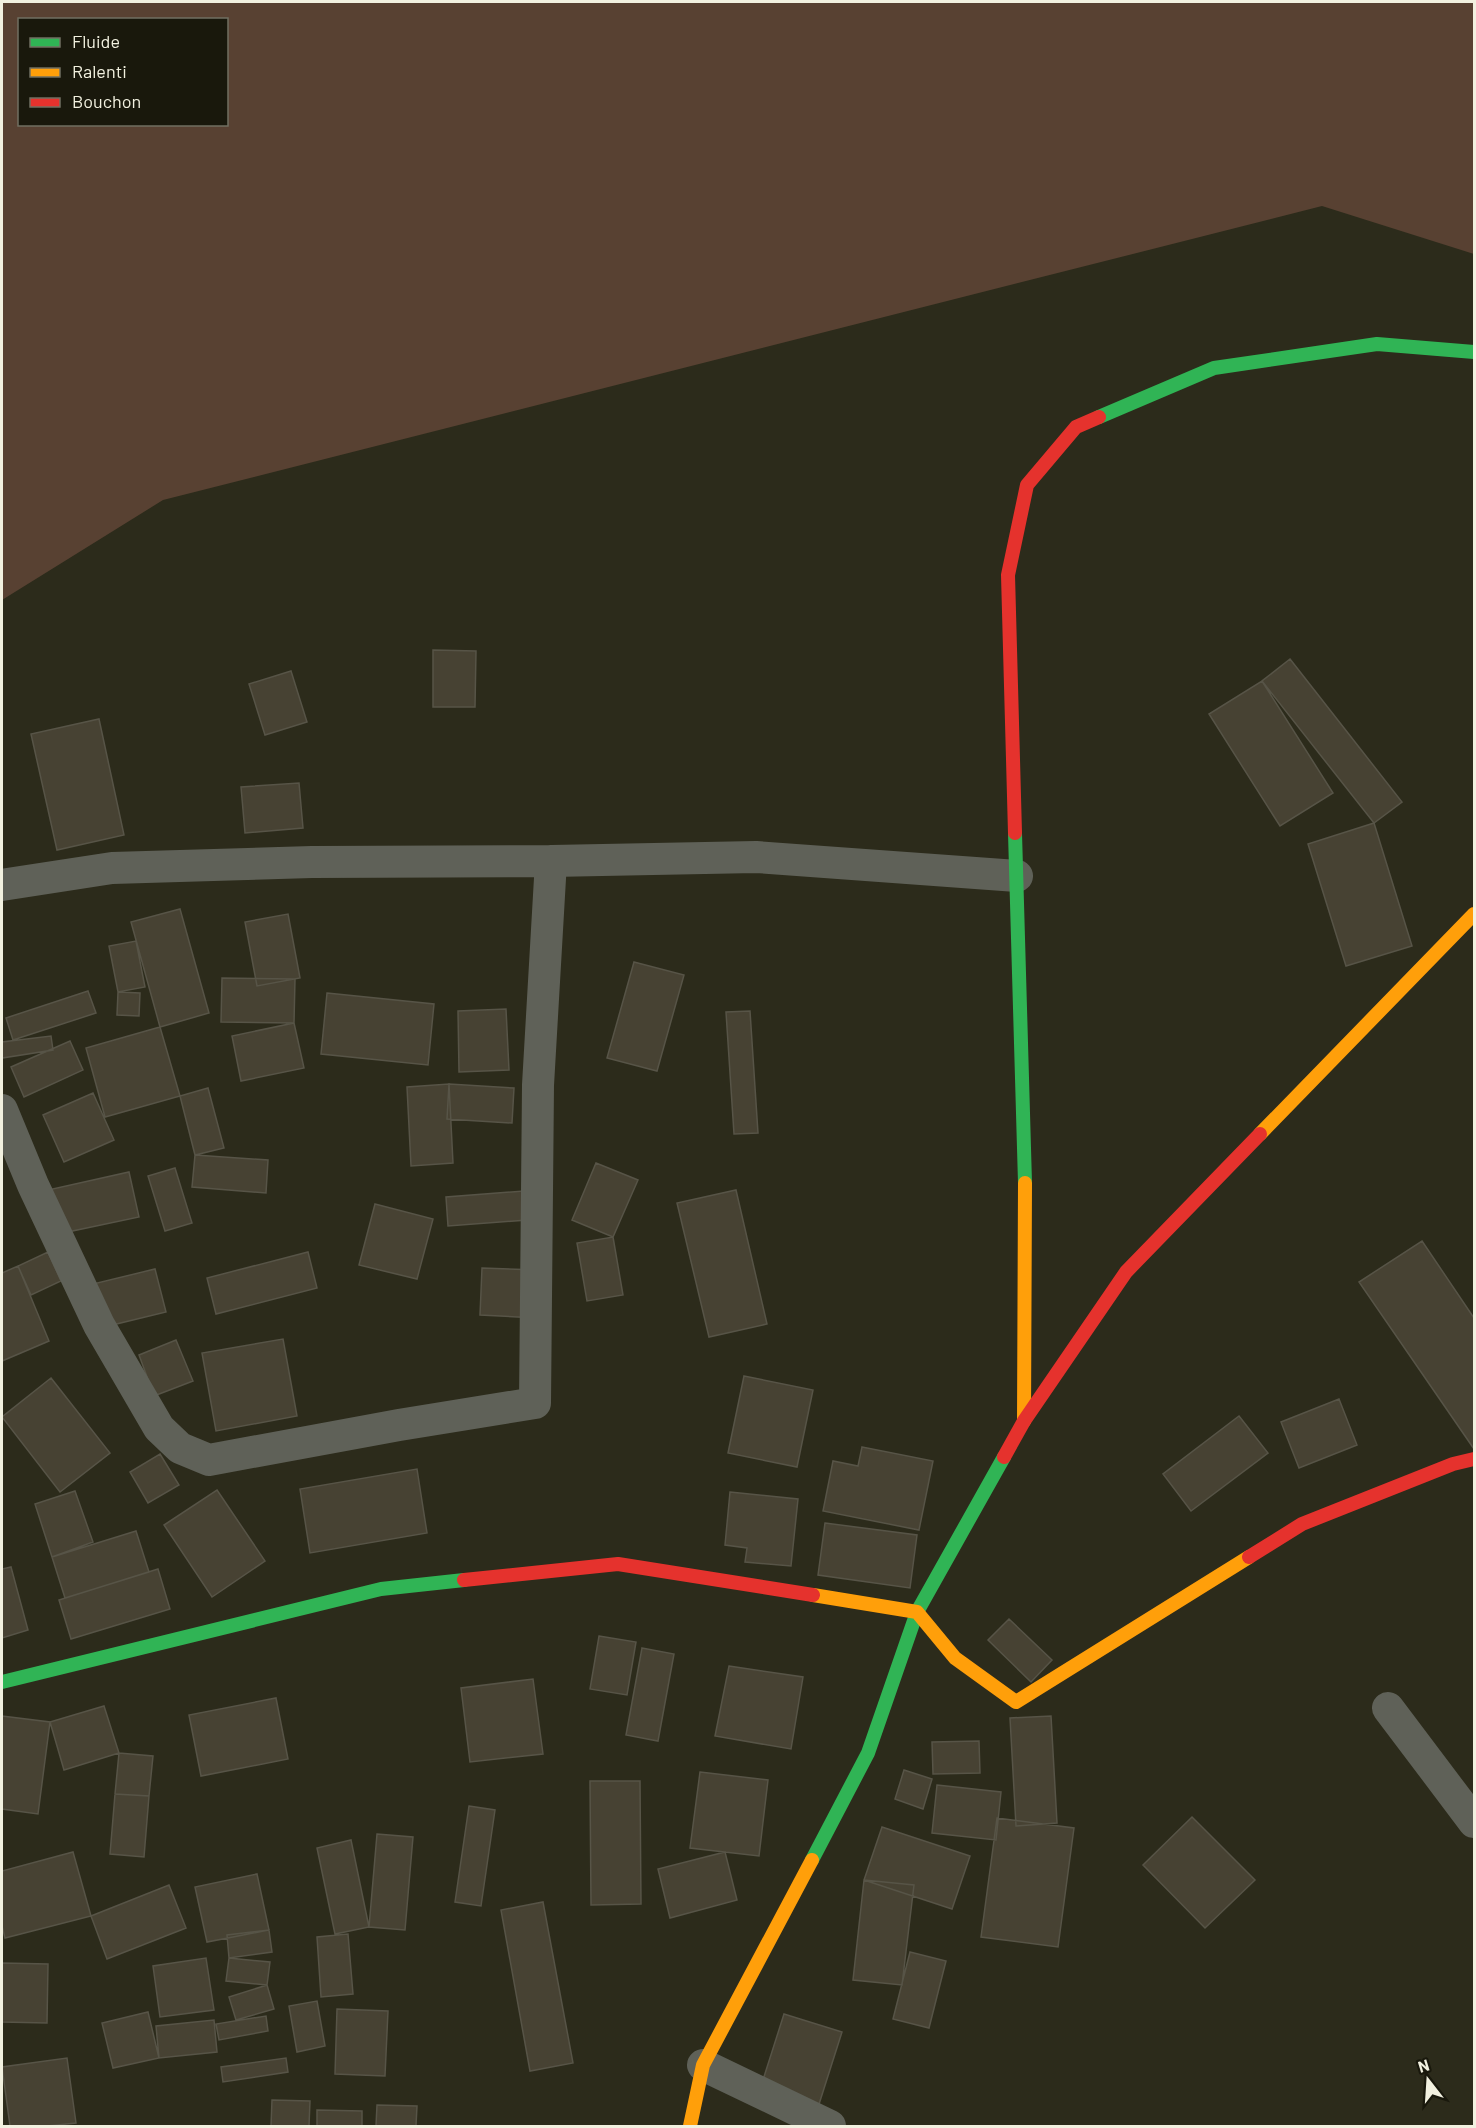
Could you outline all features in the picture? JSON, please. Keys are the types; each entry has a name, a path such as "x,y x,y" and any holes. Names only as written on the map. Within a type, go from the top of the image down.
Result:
{"street":[{"path":"1024,1421 1026,1233 1008,575 1027,485 1076,427 1214,368 1377,344 1474,352"},
{"path":"2,885 112,868 312,862 756,857 1017,876"},
{"path":"2,1110 33,1185 99,1325 159,1428 180,1448 209,1460 399,1425 536,1403 538,1085 551,861"},
{"path":"690,2127 703,2065 868,1753 917,1612 1024,1421 1126,1272 1474,914"},
{"path":"2,1682 381,1588 618,1564 917,1612 955,1658 1016,1702 1302,1524 1453,1464 1474,1459"},
{"path":"1388,1708 1474,1822"},
{"path":"703,2065 830,2127"}],"shaded area":[{"path":"2,2 1474,2 1474,254 1322,206 163,500 2,600"}],"building":[{"path":"433,650 476,651 475,707 433,707"},
{"path":"1290,659 1402,802 1374,823 1262,681"},
{"path":"291,671 307,722 265,735 249,684"},
{"path":"1262,681 1333,793 1280,826 1209,714"},
{"path":"99,719 124,835 57,850 31,734"},
{"path":"299,783 303,828 245,833 241,787"},
{"path":"1374,823 1412,946 1346,966 1308,844"},
{"path":"180,909 209,1013 160,1027 131,922"},
{"path":"288,914 300,978 257,986 245,922"},
{"path":"136,941 145,987 118,992 109,946"},
{"path":"634,962 684,975 657,1071 607,1058"},
{"path":"222,978 295,979 294,1023 221,1022"},
{"path":"88,991 96,1013 13,1040 6,1018"},
{"path":"118,992 140,993 139,1016 117,1015"},
{"path":"327,993 434,1004 428,1065 321,1054"},
{"path":"506,1009 509,1070 459,1072 458,1011"},
{"path":"750,1011 758,1133 734,1134 726,1012"},
{"path":"294,1023 304,1068 241,1081 232,1036"},
{"path":"160,1027 180,1096 105,1117 86,1048"},
{"path":"51,1036 53,1050 2,1058 2,1042"},
{"path":"70,1041 83,1070 24,1097 11,1067"},
{"path":"449,1084 514,1088 512,1123 447,1119"},
{"path":"449,1084 453,1163 411,1166 407,1087"},
{"path":"208,1088 224,1148 195,1155 180,1096"},
{"path":"93,1093 114,1140 64,1162 43,1115"},
{"path":"195,1155 268,1160 266,1193 192,1187"},
{"path":"596,1163 638,1180 613,1237 572,1220"},
{"path":"175,1168 192,1223 165,1231 148,1176"},
{"path":"129,1172 139,1217 58,1234 48,1190"},
{"path":"736,1190 767,1324 709,1337 677,1203"},
{"path":"524,1191 527,1220 448,1226 446,1197"},
{"path":"375,1204 433,1219 417,1279 359,1265"},
{"path":"613,1237 623,1295 587,1301 577,1243"},
{"path":"1422,1241 1474,1318 1474,1449 1359,1282"},
{"path":"48,1252 61,1281 31,1295 18,1266"},
{"path":"308,1252 317,1288 216,1314 207,1278"},
{"path":"18,1266 49,1341 2,1361 2,1273"},
{"path":"482,1268 538,1270 536,1318 480,1315"},
{"path":"155,1269 166,1312 104,1327 93,1284"},
{"path":"283,1339 297,1416 216,1431 202,1353"},
{"path":"176,1340 193,1381 154,1396 139,1355"},
{"path":"744,1376 813,1390 797,1467 728,1453"},
{"path":"51,1378 110,1453 60,1492 2,1417"},
{"path":"1339,1399 1357,1445 1299,1468 1281,1422"},
{"path":"1239,1416 1268,1453 1191,1511 1163,1474"},
{"path":"862,1447 933,1461 919,1530 823,1511 833,1461 858,1466"},
{"path":"160,1454 179,1485 148,1503 130,1472"},
{"path":"417,1469 427,1533 310,1553 300,1489"},
{"path":"217,1490 265,1561 212,1597 164,1525"},
{"path":"75,1491 93,1542 52,1557 35,1504"},
{"path":"730,1492 798,1499 791,1566 745,1562 747,1548 725,1545"},
{"path":"825,1523 917,1535 910,1588 818,1575"},
{"path":"136,1531 149,1572 65,1598 52,1557"},
{"path":"11,1567 28,1630 2,1638 2,1569"},
{"path":"158,1569 170,1609 71,1639 59,1600"},
{"path":"1009,1619 1052,1660 1031,1682 988,1640"},
{"path":"599,1636 636,1642 627,1695 590,1689"},
{"path":"642,1648 674,1654 658,1741 626,1735"},
{"path":"729,1666 803,1677 791,1749 715,1736"},
{"path":"533,1679 543,1754 470,1762 461,1688"},
{"path":"276,1698 288,1759 201,1776 189,1715"},
{"path":"104,1706 119,1753 64,1770 50,1722"},
{"path":"2,1716 50,1722 38,1814 2,1809"},
{"path":"1051,1716 1057,1823 1016,1826 1010,1718"},
{"path":"979,1741 980,1773 933,1774 932,1742"},
{"path":"119,1753 153,1756 149,1796 115,1794"},
{"path":"904,1770 932,1779 923,1809 895,1799"},
{"path":"700,1772 768,1780 759,1856 690,1848"},
{"path":"590,1781 640,1781 641,1904 591,1905"},
{"path":"937,1785 1001,1792 996,1840 932,1833"},
{"path":"115,1794 149,1796 144,1857 110,1854"},
{"path":"469,1806 495,1810 481,1906 455,1902"},
{"path":"1192,1817 1255,1880 1205,1928 1143,1865"},
{"path":"997,1818 1074,1828 1058,1947 981,1937"},
{"path":"882,1827 970,1856 952,1909 864,1880"},
{"path":"377,1834 413,1837 405,1930 369,1927"},
{"path":"351,1840 369,1927 335,1934 317,1848"},
{"path":"73,1852 91,1916 5,1938 2,1926 2,1871"},
{"path":"725,1852 737,1900 670,1918 658,1869"},
{"path":"257,1874 269,1930 207,1942 195,1887"},
{"path":"864,1880 914,1885 902,1985 853,1980"},
{"path":"169,1885 186,1928 107,1959 91,1916"},
{"path":"543,1902 573,2063 530,2071 501,1910"},
{"path":"269,1930 272,1952 229,1958 227,1935"},
{"path":"348,1934 353,1994 321,1997 317,1937"},
{"path":"910,1952 946,1961 929,2028 893,2019"},
{"path":"206,1958 214,2010 160,2017 153,1966"},
{"path":"229,1958 270,1962 267,1985 226,1981"},
{"path":"2,1963 48,1964 47,2023 2,2022"},
{"path":"267,1985 274,2009 236,2020 229,1997"},
{"path":"317,2001 325,2046 297,2052 289,2006"},
{"path":"337,2009 388,2011 385,2076 335,2074"},
{"path":"148,2012 159,2058 113,2068 102,2023"},
{"path":"784,2014 842,2032 813,2123 755,2105"},
{"path":"266,2016 268,2031 219,2040 216,2024"},
{"path":"214,2020 217,2052 159,2058 156,2026"},
{"path":"67,2058 76,2123 10,2126 2,2067"},
{"path":"286,2058 288,2072 223,2082 221,2067"},
{"path":"272,2100 310,2101 309,2126 271,2126"},
{"path":"377,2105 417,2106 416,2126 376,2126"},
{"path":"317,2110 362,2111 362,2126 317,2126"}],"traffic: fast":[{"path":"1099,417 1214,368 1377,344 1474,352"},
{"path":"1015,833 1025,1183"},
{"path":"812,1860 868,1753 917,1612 1004,1457"},
{"path":"2,1682 381,1589 464,1580"}],"traffic: slow":[{"path":"1260,1134 1474,914"},
{"path":"1024,1421 1025,1183"},
{"path":"813,1595 917,1612 955,1658 1016,1702 1249,1557"},
{"path":"690,2126 703,2065 812,1860"}],"traffic: jam":[{"path":"1015,833 1008,575 1027,485 1076,427 1099,417"},
{"path":"1004,1457 1024,1421 1126,1272 1260,1134"},
{"path":"1249,1557 1302,1524 1453,1464 1474,1459"},
{"path":"464,1580 618,1564 813,1595"}]}
